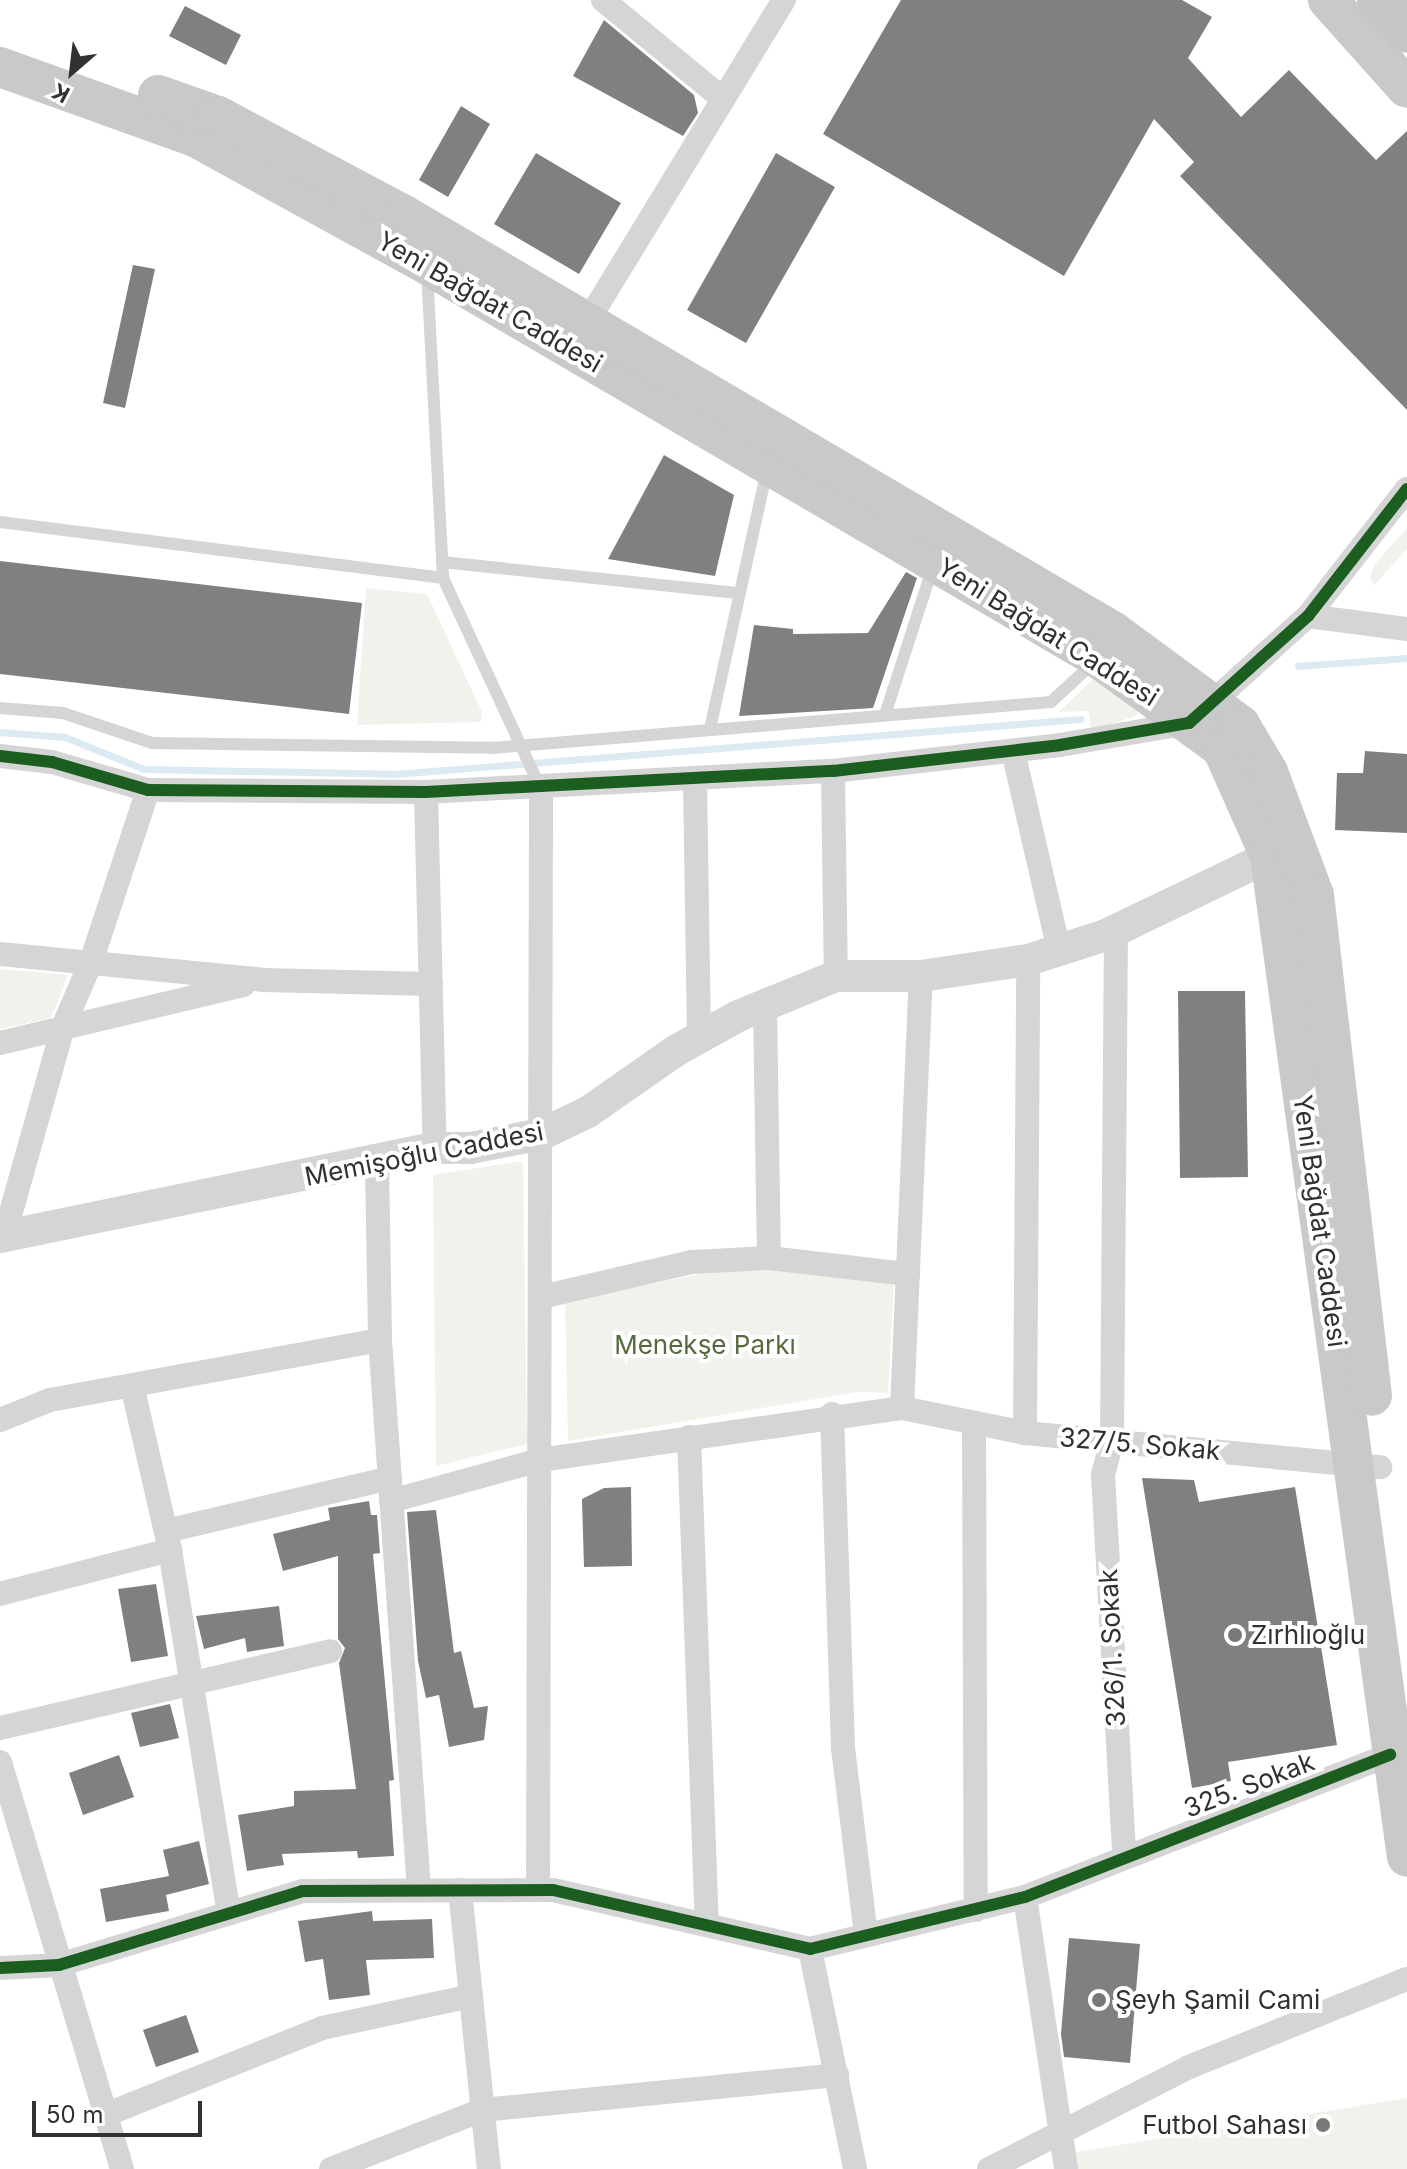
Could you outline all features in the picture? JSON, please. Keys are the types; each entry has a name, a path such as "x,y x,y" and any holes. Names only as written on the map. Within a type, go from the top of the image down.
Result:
{"highway":[{"path":"1378,0 1407,32"}],"main road":[{"path":"1328,0 1407,88"},
{"name":"Yeni Bağdat Caddesi","path":"0,38 218,116 404,215 1114,632 1199,712 1222,748 1270,856 1367,1466 1407,1686"},
{"name":"Yeni Bağdat Caddesi","path":"0,67 197,138 426,264 1098,658 1199,712 1240,725 1268,772 1314,895 1367,1466 1390,1755 1407,1857"}],"street":[{"path":"603,0 723,99"},
{"path":"586,324 784,0"},
{"path":"0,756 52,762 148,790 426,792 538,782 695,781 833,771 1013,751 1199,712 1266,658 1308,616 1407,489"},
{"path":"1308,616 1407,629"},
{"path":"1013,751 1059,950"},
{"path":"833,771 836,976"},
{"path":"695,781 699,1037"},
{"path":"538,782 542,1134 538,1890"},
{"path":"2,1237 63,1027 91,962 148,790"},
{"path":"426,792 435,1148"},
{"name":"Memişoğlu Caddesi","path":"2,1237 377,1164 435,1148 471,1148 542,1134 588,1112 699,1037 836,976 921,976 1028,960 1116,931 1270,856"},
{"name":"326/1. Sokak","path":"1116,931 1112,1441 1103,1475 1124,1856"},
{"path":"0,954 263,980 431,984"},
{"path":"1025,1433 1028,960"},
{"path":"902,1408 921,976"},
{"path":"0,1043 263,980"},
{"path":"765,1008 769,1258"},
{"path":"377,1164 380,1340 419,1890"},
{"path":"541,1297 692,1262 769,1258 908,1274"},
{"path":"0,1420 50,1400 380,1340"},
{"path":"132,1385 168,1540 229,1913"},
{"name":"327/5. Sokak","path":"0,1594 168,1540 390,1490 540,1460 832,1414 902,1408 1025,1433 1367,1466"},
{"path":"832,1414 843,1748 866,1934"},
{"path":"974,1424 976,1910"},
{"path":"689,1437 707,1923"},
{"path":"0,1728 330,1651"},
{"name":"325. Sokak","path":"810,1949 1025,1897 1390,1755"},
{"path":"1,1770 122,2169"},
{"path":"460,1890 489,2169"},
{"path":"0,1968 59,1965 302,1891 538,1890 707,1923 810,1949 855,2169"},
{"path":"1025,1897 1066,2169"},
{"path":"989,2169 1060,2128 1189,2067 1407,1979"},
{"path":"105,2115 322,2028 471,1996"},
{"path":"331,2169 482,2110 837,2075"}],"lane":[{"path":"426,264 443,578 538,782"},
{"path":"710,729 769,463"},
{"path":"0,522 443,578"},
{"path":"885,715 934,561"},
{"path":"442,562 739,593"},
{"path":"0,708 63,713 152,743 525,749 710,729 1051,702 1098,658"}],"green space":[{"path":"1407,528 1407,549 1374,585 1370,578 1374,565"},
{"path":"366,588 427,594 482,712 481,722 357,725"},
{"path":"1093,679 1138,711 1136,716 1092,730 1088,711 1059,712"},
{"path":"0,969 68,975 51,1018 0,1029"},
{"path":"523,1161 527,1444 436,1466 433,1175"},
{"name":"Menekşe Parkı","path":"771,1267 894,1284 888,1393 857,1392 568,1441 565,1303 693,1275"},
{"name":"Futbol Sahası","path":"1407,2098 1407,2169 1073,2169 1071,2153"}],"building":[{"path":"901,0 1182,0 1212,17 1188,58 1241,117 1289,70 1376,160 1407,131 1407,410 1180,176 1194,162 1154,119 1064,276 823,134"},
{"path":"185,6 241,35 226,65 169,36"},
{"path":"604,20 694,95 698,113 683,136 573,76"},
{"path":"461,106 490,124 448,197 419,180"},
{"path":"536,153 621,203 579,274 494,224"},
{"path":"776,153 835,187 746,343 687,310"},
{"path":"133,265 155,269 125,408 103,403"},
{"path":"664,455 734,495 715,576 608,559"},
{"path":"0,561 362,603 349,714 0,674"},
{"path":"906,572 917,578 873,708 739,716 754,625 793,629 793,634 868,633"},
{"path":"1365,751 1407,754 1407,833 1335,830 1337,773 1363,773"},
{"path":"1178,991 1245,991 1248,1177 1180,1178"},
{"path":"1142,1478 1194,1480 1199,1502 1295,1487 1337,1745 1228,1762 1231,1781 1192,1788"},
{"path":"631,1487 632,1566 584,1567 582,1499 604,1488"},
{"path":"369,1501 371,1515 377,1515 380,1553 373,1554 394,1780 389,1781 394,1856 358,1858 357,1851 282,1854 284,1865 247,1871 238,1815 294,1806 294,1791 356,1789 339,1663 345,1648 338,1639 338,1556 283,1571 273,1534 330,1520 328,1508"},
{"path":"436,1510 454,1653 461,1651 474,1708 488,1706 484,1740 449,1747 439,1695 426,1698 418,1661 407,1512"},
{"path":"156,1584 168,1656 131,1662 118,1589"},
{"path":"279,1606 284,1646 247,1652 245,1638 204,1649 196,1616"},
{"path":"170,1704 179,1738 140,1747 131,1713"},
{"path":"119,1755 134,1797 83,1815 69,1773"},
{"path":"199,1841 209,1884 166,1895 169,1911 106,1922 100,1889 169,1876 163,1850"},
{"path":"372,1911 373,1921 432,1919 434,1958 366,1960 370,1995 329,2000 323,1959 305,1962 298,1921"},
{"name":"Şeyh Şamil Cami","path":"1069,1938 1140,1944 1130,2063 1064,2057 1061,2034"},
{"path":"186,2015 199,2052 156,2067 143,2030"}],"waterway":[{"path":"1298,666 1407,658"},
{"path":"0,732 65,737 144,769 395,774 1081,719"}],"cycle path":[{"path":"0,756 52,762 148,790 426,792 833,771 1060,745 1189,723 1308,616 1407,489"},
{"path":"0,1968 59,1965 302,1891 553,1890 810,1949 1025,1897 1390,1755"}],"place":[{"name":"Zırhlıoğlu","path":"1235,1635"},
{"name":"Şeyh Şamil Cami","path":"1099,2000"},
{"name":"Futbol Sahası","path":"1323,2125"}]}
